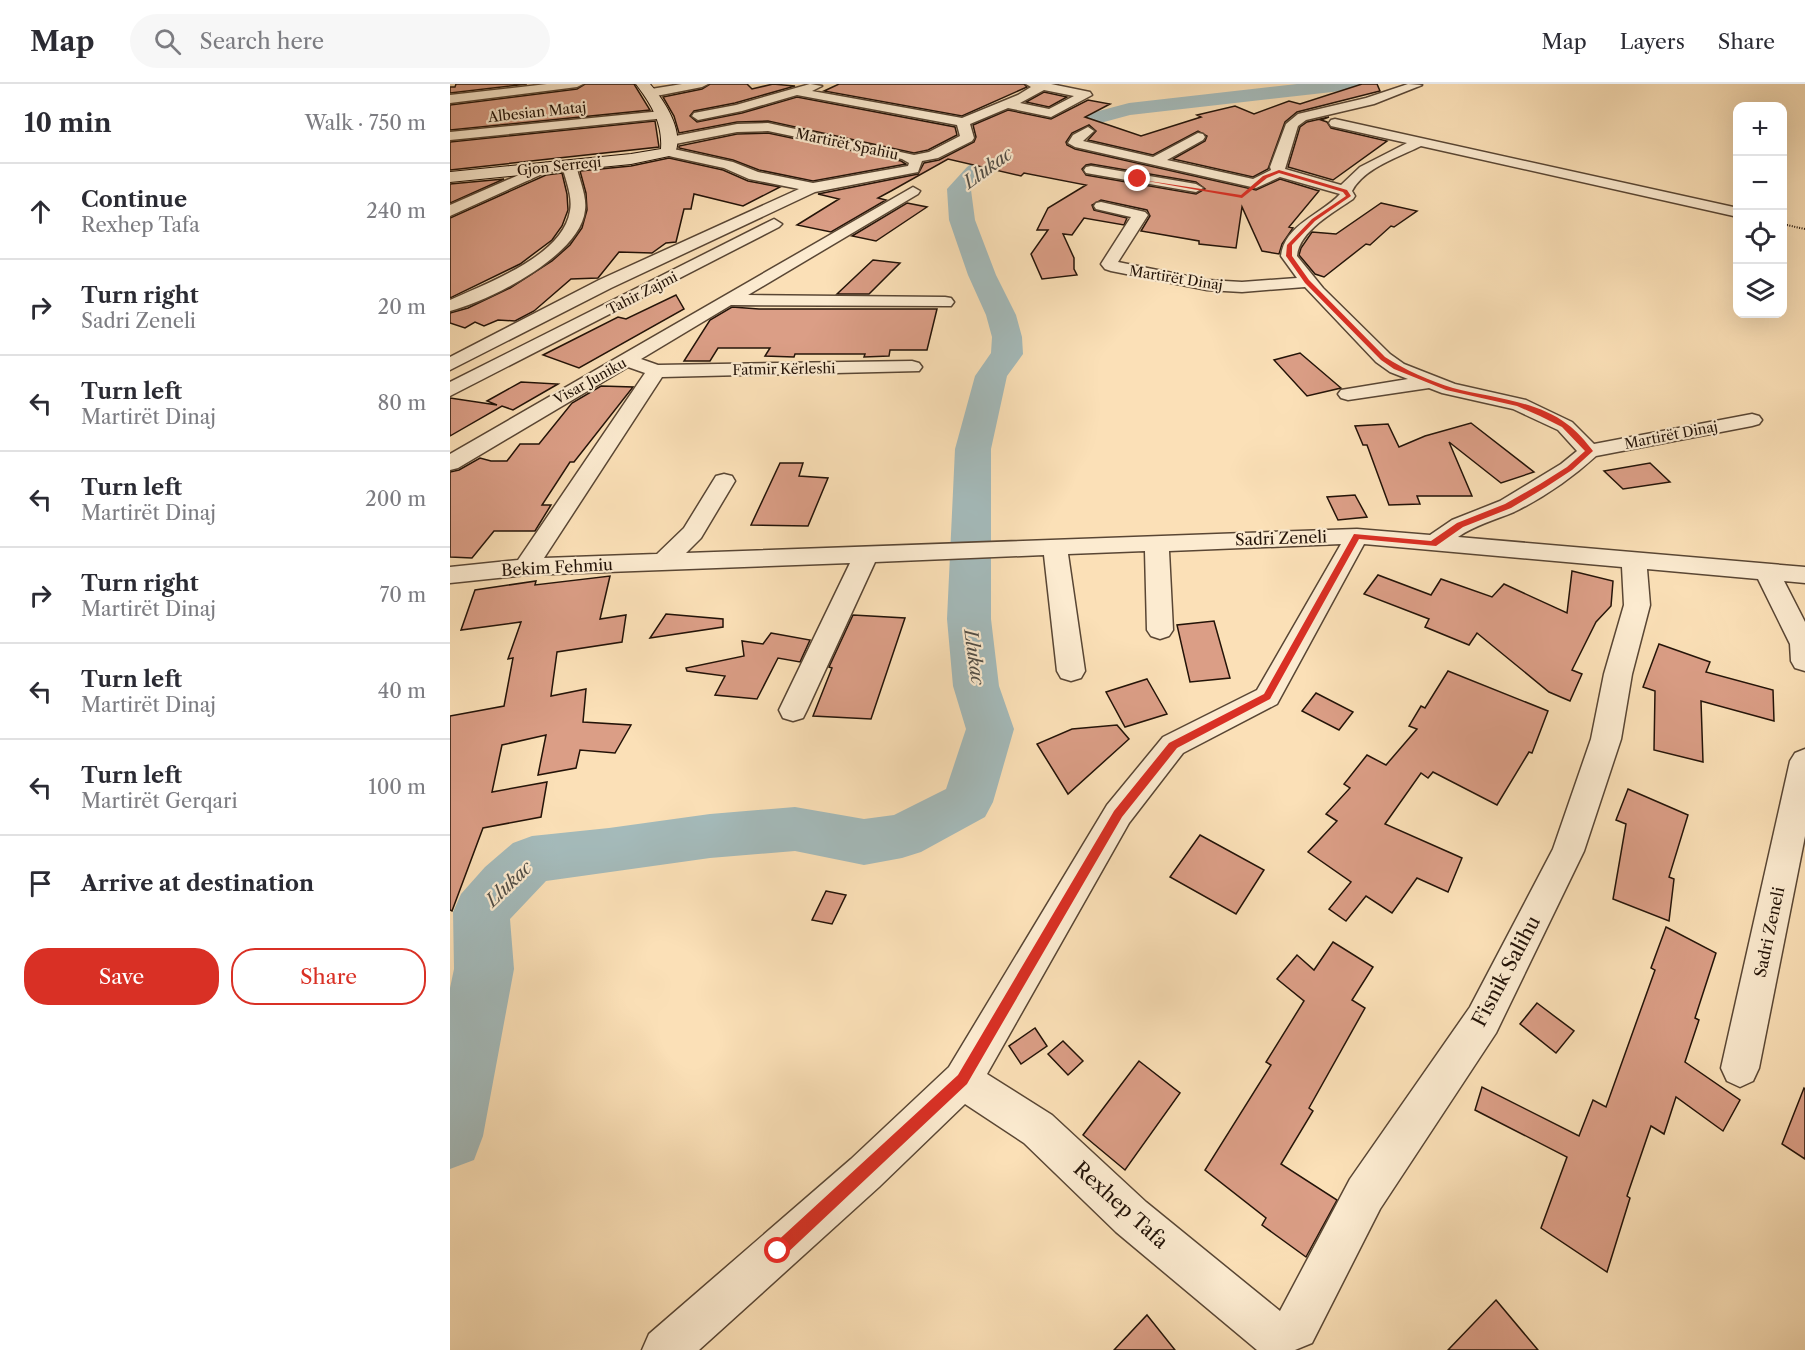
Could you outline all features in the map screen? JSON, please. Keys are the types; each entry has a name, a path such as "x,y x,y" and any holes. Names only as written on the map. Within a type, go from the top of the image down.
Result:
{"street":[{"path":"450,99 577,84"},
{"path":"647,89 702,84"},
{"name":"Albesian Mataj","path":"450,136 673,118 798,92 821,84"},
{"path":"798,92 963,122 1007,104 1022,98 1040,85 1086,95 1050,113 1007,104"},
{"path":"1279,172 1277,166 1292,124 1302,117 1370,101 1416,85"},
{"path":"647,89 673,118 669,147 728,165 754,176 814,187 838,188"},
{"path":"913,159 933,155 967,138 963,122"},
{"path":"1335,123 1733,212"},
{"name":"Martirët Spahiu","path":"669,147 699,134 737,128 768,127 913,159 916,163 913,169 838,188"},
{"path":"1088,131 1076,142 1256,184"},
{"path":"1155,161 1198,137"},
{"path":"1345,191 1347,186 1369,168 1417,143"},
{"name":"Gjon Serreqi","path":"450,177 658,156 669,147"},
{"path":"450,306 548,257 571,231 578,210 569,165"},
{"path":"450,211 546,167"},
{"path":"1091,170 1210,191"},
{"path":"1242,196 1265,177 1279,172 1345,191 1348,196 1314,220 1290,245 1289,256 1307,282 1383,358 1397,368 1428,382 1519,404 1565,426 1589,451 1569,469 1543,486 1508,506 1460,525 1433,544"},
{"name":"Tahir Zajmi","path":"450,364 714,223 814,187"},
{"name":"Tahir Zajmi","path":"450,390 838,188"},
{"name":"Visar Juniku","path":"450,463 730,300 817,245 913,191"},
{"name":"Martirët Dinaj","path":"1101,206 1140,215 1116,250 1109,264 1111,266 1207,285 1242,287 1307,282"},
{"path":"730,300 945,302"},
{"name":"Fatmir Kërleshi","path":"628,360 656,371 912,367"},
{"path":"526,567 656,371"},
{"path":"1348,394 1428,382"},
{"name":"Martirët Dinaj","path":"1589,451 1752,420"},
{"path":"664,561 693,533 724,482"},
{"path":"665,1350 856,1181 962,1080 1118,814 1173,745 1267,697 1356,536"},
{"name":"Sadri Zeneli","path":"866,556 1157,542 1356,536 1805,575"},
{"path":"1157,542 1160,630"},
{"path":"1055,547 1071,670"},
{"path":"794,710 866,556"},
{"name":"Bekim Fehmiu","path":"452,582 526,567 866,556"},
{"name":"Fisnik Salihu","path":"1275,1336 1296,1327 1365,1194 1483,1020 1568,851 1606,739 1618,674 1637,605 1634,560"},
{"path":"1766,571 1803,644 1805,661"},
{"name":"Sadri Zeneli","path":"1740,1068 1805,761"},
{"name":"Rexhep Tafa","path":"962,1080 1038,1130 1131,1217 1275,1336"}],"path":[{"path":"1787,225 1805,229"}],"building":[{"path":"456,84 527,84 450,93 450,87 455,87"},
{"path":"585,84 634,84 650,110 450,130 450,105 577,89"},
{"path":"710,84 747,84 752,89 773,84 795,86 735,103 694,111 690,116 697,122 742,113 797,97 955,127 957,135 928,150 914,153 768,121 737,122 679,133 674,116 663,97 702,89"},
{"path":"839,84 1024,84 1027,87 962,116 824,91"},
{"path":"1362,84 1377,84 1380,91 1297,112 1285,122 1268,169 1253,177 1173,159 1205,141 1207,136 1198,131 1153,155 1088,140 1096,131 1089,125 1072,133 1066,142 1075,149 1256,190 1280,179 1319,191 1289,227 1293,228 1282,244 1279,254 1262,251 1242,207 1236,248 1199,244 1199,241 1141,231 1150,216 1147,210 1101,200 1092,205 1094,210 1127,218 1124,225 1084,218 1072,235 1063,234 1074,258 1074,269 1077,275 1042,279 1031,254 1048,230 1037,230 1048,208 1086,185 1024,173 1021,176 948,159 878,198 886,200 831,232 797,225 839,199 818,194 918,174 924,163 939,160 974,142 976,137 973,125 1008,110 1051,119 1088,100 1110,104 1085,117 1141,136 1201,117 1197,115 1235,106 1254,114 1289,101 1300,104","holes":["1091,164 1196,182 1205,189 1196,194 1086,175 1082,169"]},
{"path":"1044,92 1067,97 1049,107 1026,102"},
{"path":"1329,117 1321,120 1327,122 1331,128 1387,141 1333,180 1288,167 1300,127 1307,122"},
{"path":"655,121 659,147 450,170 450,142"},
{"path":"768,133 901,161 906,164 813,181 759,170 733,160 679,148 679,146 737,134"},
{"path":"669,158 723,170 748,181 780,187 743,206 694,194 691,209 684,209 676,242 666,243 652,253 619,252 598,278 571,279 534,311 515,321 498,320 484,326 475,322 465,328 450,323 450,313 468,308 510,288 552,261 570,245 582,228 587,210 586,193 580,171 631,166"},
{"path":"562,173 568,210 562,226 552,240 520,264 450,298 450,218 546,175"},
{"path":"504,179 450,203 450,184"},
{"path":"907,203 927,207 876,241 852,236"},
{"path":"1381,203 1417,211 1394,227 1391,226 1370,245 1366,244 1324,277 1315,274 1299,255 1312,232 1336,234"},
{"path":"873,260 900,263 869,294 837,294"},
{"path":"676,295 684,309 579,368 543,355 618,317 626,319"},
{"path":"732,307 937,309 927,350 890,350 889,356 795,354 794,357 765,356 770,348 718,348 710,361 684,361 710,320"},
{"path":"1300,353 1341,388 1307,396 1274,360"},
{"path":"521,382 558,384 513,410 502,406 450,436 450,398 497,405 487,401"},
{"path":"601,386 633,387 574,462 570,462 542,505 551,505 535,531 494,531 472,558 450,557 450,472 459,470 480,458 507,461 520,444 539,444 572,403"},
{"path":"1471,423 1534,472 1501,483 1449,442 1472,496 1417,496 1420,504 1389,505 1367,445 1363,445 1355,426 1388,424 1399,447 1425,436"},
{"path":"780,463 803,463 799,476 828,478 808,526 751,525"},
{"path":"1650,463 1670,482 1623,489 1604,471"},
{"path":"1355,495 1367,517 1338,520 1327,497"},
{"path":"1572,571 1613,581 1611,606 1596,622 1572,670 1582,674 1570,701 1549,692 1477,633 1469,645 1425,627 1429,619 1364,594 1378,575 1431,595 1441,579 1492,597 1504,584 1567,613"},
{"path":"610,576 600,619 626,615 622,642 557,652 551,696 586,689 583,722 631,725 615,753 580,750 576,768 538,775 546,735 502,745 492,792 547,782 541,817 483,828 452,911 450,910 450,716 504,706 513,658 508,659 521,622 461,630 475,590 536,581 535,585"},
{"path":"666,614 723,619 723,627 650,638"},
{"path":"853,615 905,618 871,719 813,716 832,668 829,667"},
{"path":"1214,621 1230,678 1190,682 1177,625"},
{"path":"771,633 810,640 800,662 778,658 757,699 715,695 725,676 687,671 686,668 744,656 742,641 763,644"},
{"path":"1659,644 1710,662 1706,672 1773,690 1774,721 1701,701 1703,762 1654,750 1655,691 1643,687"},
{"path":"1448,671 1548,711 1532,753 1529,752 1497,805 1433,772 1428,778 1421,773 1385,824 1462,858 1448,892 1417,878 1392,913 1366,896 1346,921 1329,909 1351,882 1308,852 1337,821 1326,814 1350,788 1344,784 1367,755 1386,765 1417,729 1409,726 1421,706 1425,708"},
{"path":"1147,679 1167,714 1125,727 1106,692"},
{"path":"1316,693 1353,712 1339,730 1302,711"},
{"path":"1117,725 1129,739 1068,794 1037,744 1072,729"},
{"path":"1628,789 1688,815 1669,877 1674,879 1669,921 1613,899 1626,824 1616,820"},
{"path":"1200,835 1264,870 1236,914 1170,877"},
{"path":"826,891 846,895 832,924 812,920"},
{"path":"1666,927 1716,953 1695,1018 1699,1020 1685,1062 1740,1100 1723,1131 1676,1097 1664,1134 1651,1126 1627,1196 1630,1198 1607,1272 1541,1228 1567,1157 1475,1110 1482,1087 1579,1136 1593,1100 1606,1107 1655,970 1651,968"},
{"path":"1333,942 1373,967 1352,1000 1365,1008 1309,1108 1313,1111 1281,1164 1337,1200 1306,1257 1262,1225 1266,1218 1205,1170 1271,1065 1266,1062 1304,1001 1277,979 1297,955 1314,970"},
{"path":"1537,1003 1574,1031 1556,1053 1520,1024"},
{"path":"1035,1028 1047,1046 1021,1064 1009,1046"},
{"path":"1063,1041 1083,1061 1068,1075 1048,1054"},
{"path":"1139,1061 1180,1093 1125,1170 1083,1135"},
{"path":"1805,1089 1805,1159 1782,1144"},
{"path":"1496,1300 1538,1350 1448,1350"},
{"path":"1147,1315 1175,1350 1114,1350"}],"waterway":[{"name":"Llukac","path":"450,1136 484,969 481,912 505,884 532,859 609,851 710,836 795,829 864,842 902,836 967,802 990,729 976,686 969,619 973,449 991,376 1007,354 1007,337 1001,315 982,275 962,220 959,189 976,172 1015,147 1060,128 1106,115 1129,109 1350,84"}],"route":[{"path":"778,1251 865,1173 962,1080 1118,814 1173,745 1267,697 1356,536 1433,544 1460,525 1508,506 1543,486 1569,469 1589,451 1565,426 1519,404 1449,389 1397,368 1383,358 1307,282 1289,256 1290,245 1314,220 1348,196 1345,191 1279,172 1265,177 1242,196 1138,179"}]}
